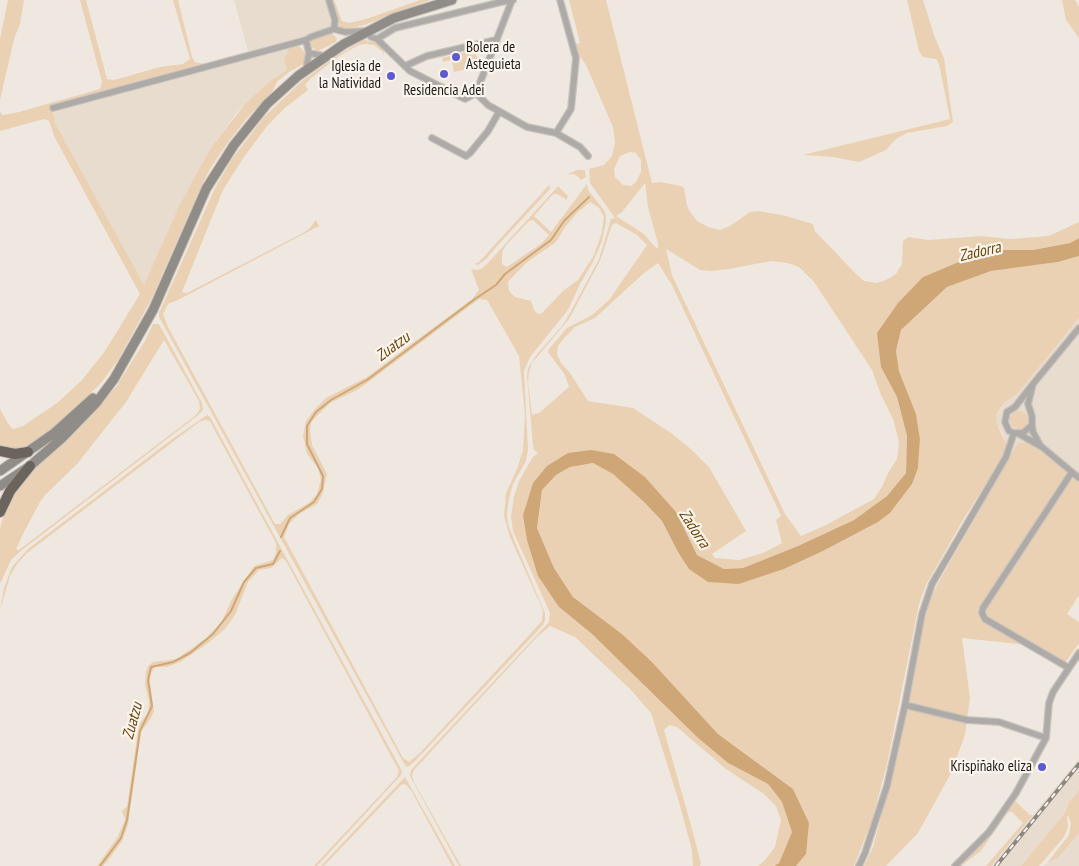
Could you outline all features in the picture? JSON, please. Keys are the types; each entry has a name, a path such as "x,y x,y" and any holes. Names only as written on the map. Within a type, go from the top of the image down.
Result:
{"highway":[{"path":"0,451 15,454 28,452"},
{"path":"0,512 10,491 30,466"}],"street":[{"path":"329,0 336,30 344,44"},
{"path":"0,486 30,466 62,438 96,403 114,379 130,354 153,310 194,213 220,164 244,131 268,104 324,56 366,31 394,18 452,0"},
{"path":"53,108 306,40 311,36 336,30 366,31 410,71 464,99 476,93 512,0 499,1 395,28 377,40"},
{"path":"556,133 571,109 576,58 560,0"},
{"path":"306,40 309,53 306,70"},
{"path":"405,66 427,56 496,40"},
{"path":"309,53 324,56"},
{"path":"476,93 488,105 499,112 527,127 556,133 580,147 588,156"},
{"path":"432,138 466,156 488,131 499,112"},
{"path":"1079,328 1015,406 1007,412 1005,422 1010,431 1042,447 1079,478"},
{"path":"0,471 53,434 94,398 130,354"},
{"path":"1033,384 1028,404 1033,420 1033,432 1042,447"},
{"path":"1015,406 1023,407 1030,412"},
{"path":"1016,434 1027,432 1032,425"},
{"path":"859,866 865,854 887,786 922,614 932,584 1006,457 1016,434"},
{"path":"1069,668 985,619 982,613 983,608 1072,472"},
{"path":"955,866 989,832 1016,793 1046,738 1049,703 1053,692 1079,653"},
{"path":"905,705 968,720 999,722 1046,738"}],"shaded area":[{"path":"8,0 24,0 20,24 14,39 0,100 0,39"},
{"path":"80,0 86,0 107,79 114,80 160,67 183,64 190,59 173,0 178,0 192,57 195,62 204,64 52,107 55,123 144,285 179,206 213,145 245,104 270,81 287,70 284,60 289,48 298,45 307,55 304,64 289,72 277,82 272,92 247,118 211,167 151,300 118,360 101,383 63,421 37,441 21,448 12,449 0,447 0,409 13,429 23,426 57,403 82,380 105,351 140,294 55,138 49,121 44,119 0,131 0,112 3,115 19,112 100,89 102,82"},
{"path":"234,0 332,0 340,28 289,48 287,70 270,81 238,111 213,145 197,172 179,206 144,286 55,123 52,106 248,51"},
{"path":"332,0 334,0 342,21 349,23 420,0 430,0 364,25 343,30 340,28"},
{"path":"569,0 606,0 652,183 660,182 684,188 690,212 697,221 708,227 720,230 730,226 750,212 759,211 813,224 815,231 856,274 864,281 876,283 896,274 902,264 903,241 908,237 928,240 981,236 1010,239 1049,236 1079,222 1079,238 1070,243 1033,250 987,250 923,277 881,367 897,397 907,436 906,473 887,496 854,520 798,546 743,568 724,569 697,555 675,512 645,477 568,453 523,515 559,607 592,634 698,738 728,763 768,784 782,802 792,832 779,863 774,866 758,866 775,847 781,820 776,806 764,794 726,769 677,727 669,725 664,730 701,864 700,866 693,866 692,850 679,802 651,713 630,689 575,637 550,626 536,638 414,770 412,776 414,782 461,866 459,866 410,776 411,770 549,622 550,613 513,531 511,517 514,496 520,479 533,457 538,453 534,450 533,445 527,376 528,368 538,353 562,326 570,313 599,259 611,219 615,218 590,183 589,169 604,165 612,156 615,142 613,127 586,65 577,52 575,44 580,43","holes":["630,152 636,153 641,160 641,172 636,182 631,186 623,185 615,177 614,169 620,156","645,183 648,207 658,248 644,234 616,216 622,212","616,223 637,235 647,245 609,300 592,315 567,328 549,349 548,352 565,375 569,387 539,413 532,415 528,383 532,363 569,319 600,261 612,225","666,249 700,270 729,269 771,261 799,267 814,282 872,370 881,395 893,419 899,442 897,459 882,487 874,499 801,536 785,514 672,275","658,263 672,285 781,516 776,520 782,543 763,553 739,560 715,558 712,554 746,531 709,467 671,433 633,408 588,401 570,373 561,363 557,354 558,346 575,327 595,318 644,273"]},
{"path":"907,0 923,0 935,38 944,58 953,122 947,126 907,133 896,139 886,150 859,162 833,157 803,155 950,119 939,64 936,59 923,57 919,51"},
{"path":"1062,0 1075,0 1079,7 1079,38 1066,20"},
{"path":"331,33 337,38 336,42 318,51 311,47 310,41 312,38"},
{"path":"364,40 378,43 384,52 384,56 383,52 374,45 365,44 359,45 339,56 310,79 305,85 308,90 286,107 268,125 244,157 223,190 182,292 187,293 303,233 316,220 319,226 168,304 163,314 168,327 275,524 280,524 288,515 309,503 317,494 321,479 318,468 307,454 303,436 306,421 326,398 367,377 472,299 479,290 471,269 481,269 487,264 558,186 568,196 567,200 557,194 553,194 534,216 551,232 587,184 588,190 604,210 606,216 602,241 568,310 530,357 524,371 528,450 526,461 513,484 507,513 508,524 545,613 545,620 543,625 415,761 406,767 159,317 159,313 215,188 232,159 265,116 302,81 338,55","holes":["590,202 599,208 604,217 602,232 594,255 578,280 563,291 542,313 538,314 534,310 531,301 515,297 509,291 508,282 526,263 556,242 577,213","533,220 549,235 542,243 507,267 502,264 502,252 507,244 529,221","479,299 487,300 519,356 525,415 523,450 506,493 504,516 510,537 543,610 542,621 419,754 409,762 403,758 284,537 289,524 299,514 317,504 323,493 327,474 312,445 311,422 330,403 359,389"]},
{"path":"469,51 471,55 476,54 479,66 454,72 452,60 443,62 442,58"},
{"path":"577,170 585,170 586,177 581,180 572,174 568,175"},
{"path":"549,185 550,189 486,259 478,265 474,264 479,262"},
{"path":"1079,238 1079,256 1058,262 991,271 947,287 901,330 896,351 899,371 916,414 920,439 918,468 912,484 890,513 878,522 823,551 784,569 739,584 708,582 689,569 662,521 613,474 593,463 570,467 556,475 542,490 537,528 554,568 573,597 622,634 652,662 718,734 793,789 809,823 806,854 796,866 774,866 779,863 792,832 782,802 768,784 728,763 698,738 592,634 559,607 538,576 527,540 523,515 533,483 547,466 568,453 591,450 614,454 645,477 676,512 697,555 724,569 743,568 798,546 854,520 887,496 906,473 907,436 897,397 881,367 877,333 898,303 923,277 987,250 1033,250 1070,243"},
{"path":"1079,256 1079,318 1018,393 1004,403 999,410 996,416 997,425 1007,445 1007,450 963,520 926,585 919,604 887,764 872,820 854,866 796,866 806,854 793,789 718,734 652,662 622,634 573,597 554,568 537,528 542,490 556,475 570,467 593,463 613,474 644,502 662,521 678,552 739,584 784,569 878,522 890,513 912,484 918,468 920,439 916,414 899,371 896,351 901,330 947,287 991,271 1058,262"},
{"path":"1079,318 1079,483 1055,464 1018,443 1014,449 1007,450 1003,434 997,425 996,416 1004,403 1018,393"},
{"path":"153,324 159,324 202,403 203,410 22,550 11,560 0,584 0,528 4,515 17,489 34,469 60,447 116,387 146,339","holes":["164,340 199,401 200,409 196,415 19,550 16,549 40,502 77,464 126,402"]},
{"path":"1019,411 1025,414 1028,420 1025,426 1019,429 1013,426 1010,420 1013,414"},
{"path":"207,415 210,417 402,771 401,775 317,866 314,866 397,777 399,771 286,561 282,558 271,568 259,570 248,582 235,615 225,629 180,662 167,667 155,667 151,673 150,682 154,711 141,732 128,825 122,841 107,862 103,866 97,866 117,838 125,820 122,811 127,806 139,724 148,713 149,702 145,685 148,666 153,662 177,659 206,638 222,621 232,599 254,566 273,560 276,553 276,543 210,421 205,420 199,422 27,553 17,564 10,576 0,611 4,588 12,567 28,549 171,440"},
{"path":"1031,442 1079,483 1079,595 1067,614 1079,622 1079,643 1065,663 1027,645 962,638 970,698 965,735 950,775 918,833 886,866 864,866 873,847 898,755 923,626 930,601 937,585 1014,449 1018,443"},
{"path":"1079,759 1079,790 1069,802 1065,813 1021,866 991,866"},
{"path":"405,777 455,866 452,866 411,790 405,784 401,785 324,866 321,866"},
{"path":"1079,790 1079,833 1058,858 1047,863 1069,835 1071,823 1067,816 1068,827 1064,837 1039,866 1021,866 1065,813 1069,802"},
{"path":"1014,800 1030,815 1033,815 991,866 986,866 1023,823 1012,812 1008,812 981,851 961,866 957,866"},
{"path":"1079,833 1079,866 1042,866 1058,858"}],"waterway":[{"name":"Zuatzu","path":"281,537 290,518 314,502 322,489 323,476 307,444 307,426 316,412 331,400 367,380 496,285 505,274 551,240 564,221 589,197"},
{"name":"Zuatzu","path":"100,866 121,838 127,820 140,731 152,706 148,680 151,667 173,662 190,653 213,634 231,611 244,582 256,568 273,564 280,551"}],"railway":[{"path":"996,866 1079,764"}],"place":[{"name":"Bolera de Asteguieta","path":"456,57"},
{"name":"Residencia Adei","path":"444,74"},
{"name":"Iglesia de la Natividad","path":"391,76"},
{"name":"Krispiñako eliza","path":"1042,767"}],"water label":[{"name":"Zadorra","path":"980,252"},
{"name":"Zadorra","path":"694,529"}]}
